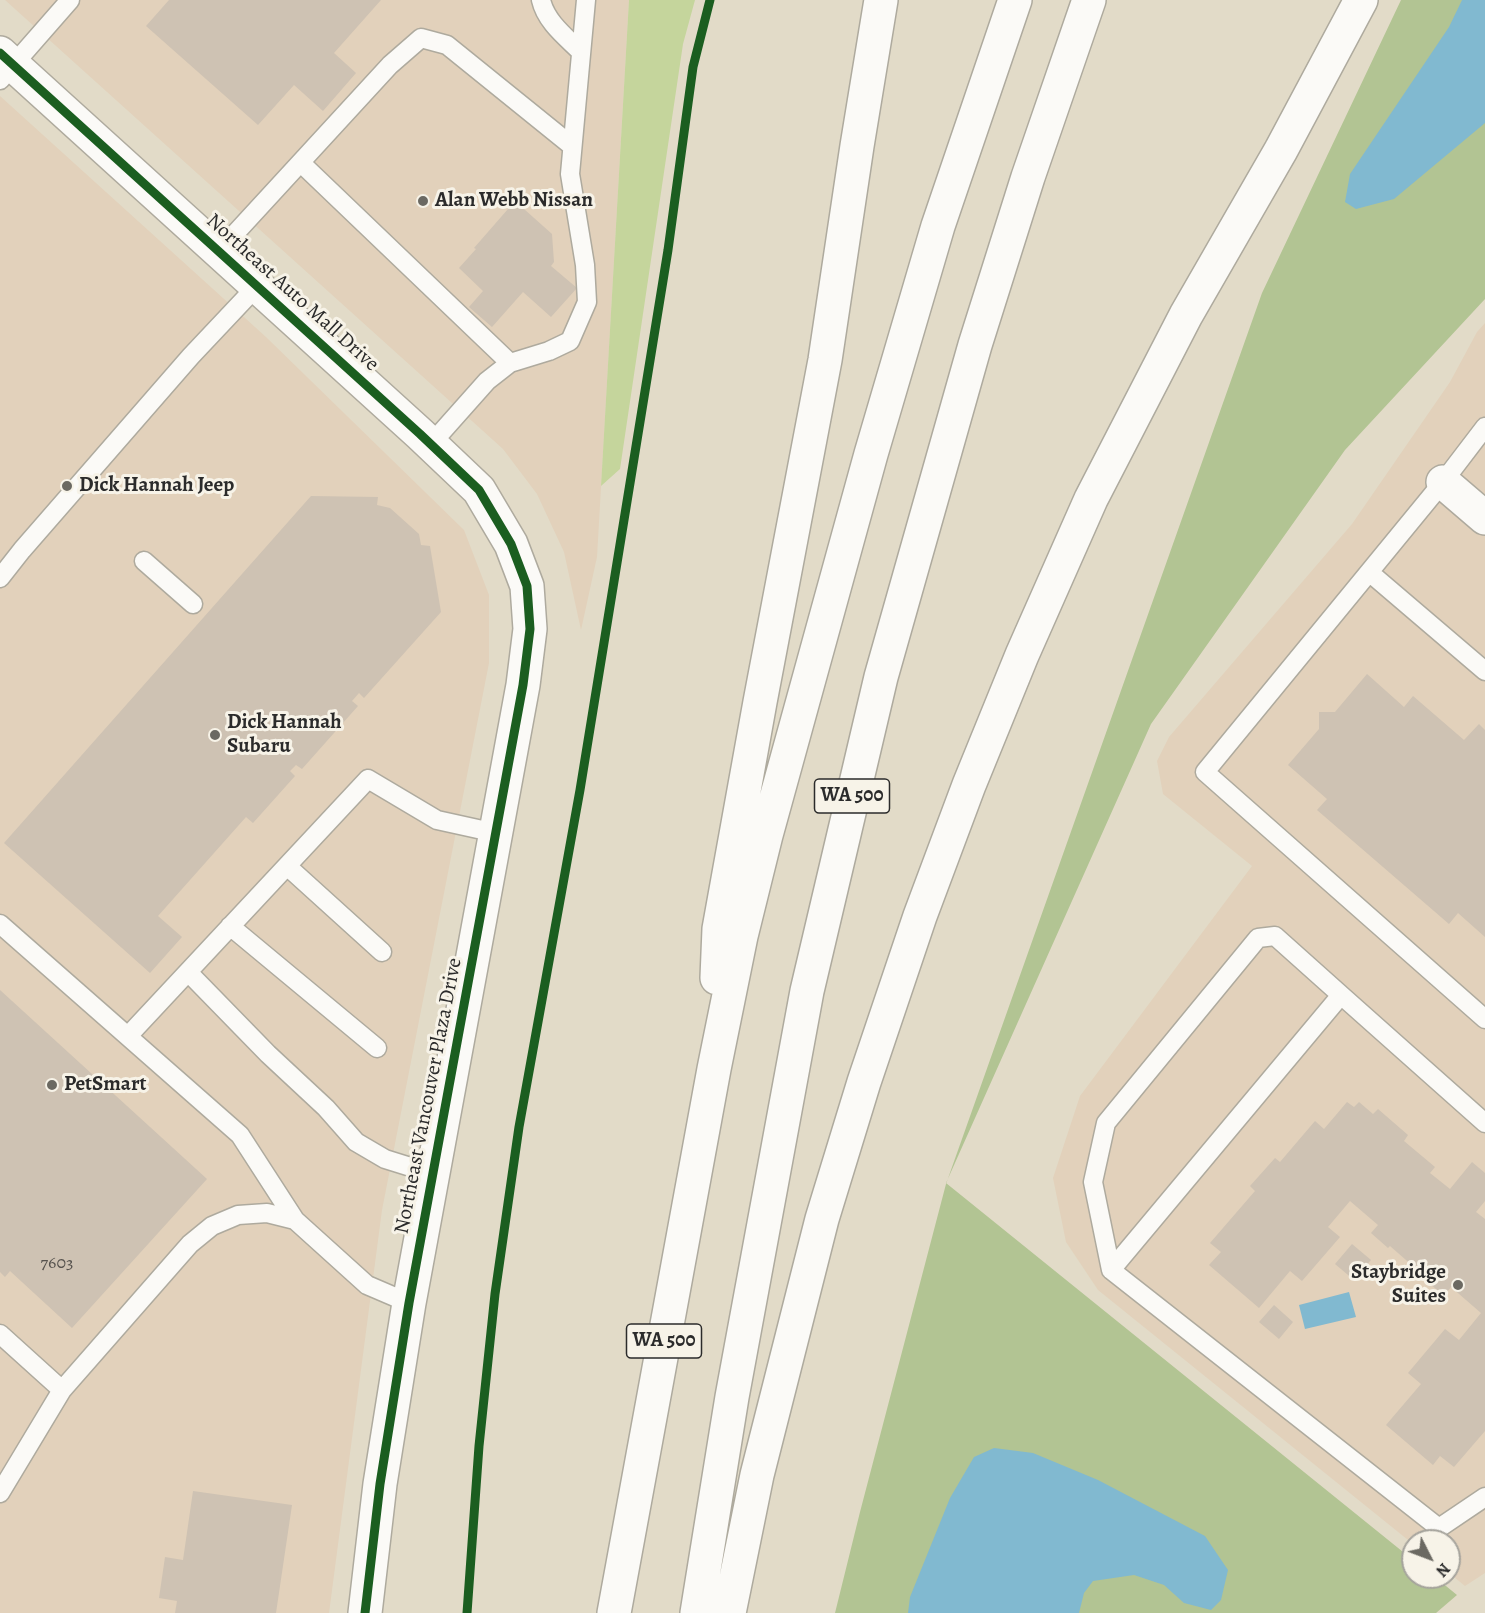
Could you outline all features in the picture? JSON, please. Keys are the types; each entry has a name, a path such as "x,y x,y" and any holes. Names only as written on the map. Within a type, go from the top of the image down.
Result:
{"main road":[{"path":"714,1069 719,929 825,360 881,0"},
{"name":"WA 500","path":"614,1613 714,1069 741,936 766,835 871,454 938,226 1015,0"},
{"name":"WA 500","path":"697,1613 732,1397 807,991 875,700 975,345 1028,177 1089,0"},
{"path":"729,1613 757,1475 822,1219 864,1082 920,916 969,785 1022,655 1091,499 1186,315 1281,150 1361,0"},
{"name":"Northeast Auto Mall Drive","path":"4,66 219,251 479,490 511,544 527,586"},
{"path":"1443,482 1485,518"},
{"name":"Northeast Vancouver Plaza Drive","path":"365,1613 380,1484 409,1303 523,685 530,629 527,586"}],"lane":[{"path":"4,66 70,0"},
{"path":"541,0 542,6 555,27 581,52"},
{"path":"431,444 487,381 510,363 549,351 570,340 587,302 585,264 570,174 586,0"},
{"path":"219,251 390,65 421,38 447,45 572,146"},
{"path":"301,163 510,363"},
{"path":"0,578 191,356 257,286"},
{"path":"1485,427 1370,572 1205,772 1485,1019"},
{"path":"144,561 193,604"},
{"path":"1370,572 1485,671"},
{"path":"128,1036 368,779 437,820 496,833"},
{"path":"286,866 382,952"},
{"path":"0,924 240,1135 295,1220 367,1285 409,1303"},
{"path":"230,926 377,1048"},
{"path":"1485,1124 1275,936 1258,938 1106,1123 1093,1182 1111,1270 1439,1527 1485,1497"},
{"path":"188,972 268,1054 326,1108 356,1142 385,1159 433,1174"},
{"path":"1111,1270 1341,995"},
{"path":"0,1493 62,1390 190,1244 212,1226 238,1215 267,1213 295,1220"},
{"path":"0,1334 62,1390"}],"shaded area":[{"name":"Alan Webb Nissan","path":"5,0 629,0 597,557 581,630 564,552 537,494 503,449"},
{"path":"0,96 266,337 464,530 489,595 489,663 382,1210 329,1613 0,1613"},
{"path":"1485,323 1485,1573 1465,1586 1461,1583 1461,1529 1401,1529 1401,1534 1098,1290 1066,1242 1053,1178 1080,1096 1252,866 1163,794 1157,761 1169,737 1352,524 1450,382 1477,332"}],"green space":[{"path":"629,0 695,0 683,44 620,469 601,486"},
{"path":"1401,0 1485,0 1485,299 1345,450 1151,724 948,1179 1262,293"},
{"path":"946,1183 1401,1550 1401,1589 1450,1589 1457,1595 1436,1613 835,1613"}],"water":[{"path":"1462,0 1485,0 1485,123 1394,199 1356,209 1345,202 1350,174 1449,27"},
{"path":"1349,1292 1356,1317 1305,1329 1299,1305"},
{"path":"994,1448 1033,1453 1098,1480 1205,1536 1228,1570 1221,1600 1211,1610 1184,1603 1164,1585 1134,1575 1093,1581 1084,1593 1079,1613 908,1613 910,1597 950,1498 974,1457"}],"building":[{"path":"169,0 381,0 334,53 356,73 323,111 294,85 258,125 146,26"},
{"path":"515,201 552,234 554,262 551,266 577,288 551,317 523,292 492,327 469,307 483,291 459,268"},
{"name":"Dick Hannah Subaru","path":"311,496 378,497 377,505 390,508 419,534 421,545 430,546 441,612 364,698 359,693 352,701 358,706 302,769 296,765 290,771 295,776 253,823 246,817 158,916 182,937 150,973 4,843"},
{"path":"1367,674 1404,707 1413,696 1464,740 1479,724 1485,730 1485,937 1458,913 1449,924 1317,810 1327,799 1288,765 1319,729 1319,712 1335,712"},
{"name":"PetSmart","path":"0,990 207,1179 72,1328 10,1271 5,1277 0,1272"},
{"name":"Staybridge Suites","path":"1347,1102 1354,1107 1359,1102 1373,1114 1378,1109 1408,1135 1404,1141 1435,1167 1430,1173 1450,1189 1472,1162 1485,1173 1485,1201 1476,1212 1485,1219 1485,1431 1454,1467 1440,1456 1433,1465 1386,1425 1421,1384 1408,1373 1445,1329 1459,1340 1481,1313 1451,1287 1444,1296 1390,1246 1388,1248 1371,1233 1378,1225 1350,1201 1328,1227 1340,1237 1302,1281 1290,1271 1259,1308 1209,1265 1221,1252 1210,1243 1255,1191 1250,1186 1275,1158 1280,1162 1315,1121 1324,1129"},
{"path":"1352,1244 1371,1260 1354,1280 1335,1264"},
{"path":"1274,1305 1293,1322 1279,1339 1259,1322"},
{"path":"193,1491 292,1505 276,1613 175,1613 177,1601 159,1598 165,1557 183,1560"}],"cycle path":[{"path":"467,1613 479,1446 495,1294 519,1127 580,790 668,250 693,67 710,0"},
{"path":"0,53 479,490 511,544 527,586 530,629 523,685 409,1303 380,1484 365,1613"}],"place":[{"name":"Alan Webb Nissan","path":"423,201"},
{"name":"Dick Hannah Jeep","path":"67,486"},
{"name":"Dick Hannah Subaru","path":"215,735"},
{"name":"PetSmart","path":"52,1085"},
{"name":"Staybridge Suites","path":"1458,1285"}]}
